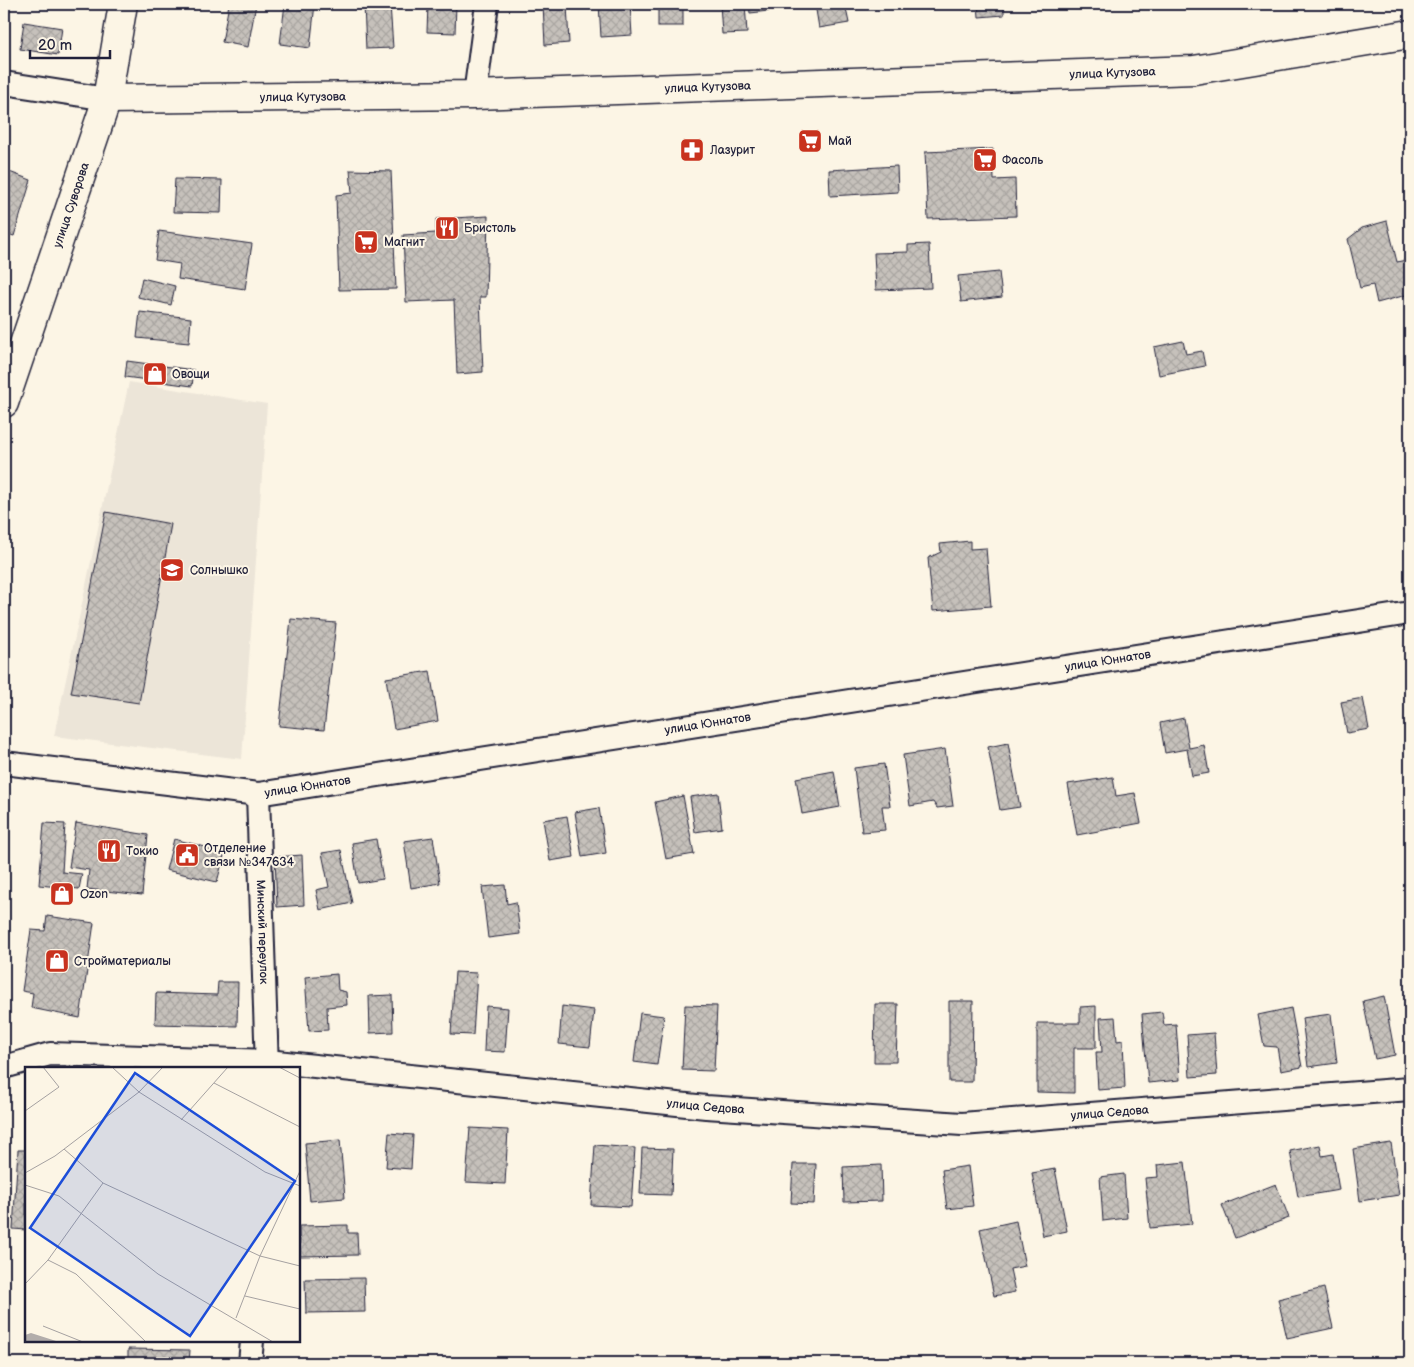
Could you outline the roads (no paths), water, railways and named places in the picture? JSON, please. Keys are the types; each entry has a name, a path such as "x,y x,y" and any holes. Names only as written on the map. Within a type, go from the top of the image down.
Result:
{"main road":[{"name":"улица Суворова","path":"4,403 108,99 123,4"},
{"name":"улица Кутузова","path":"108,99 475,96 1194,70 1410,34"}],"street":[{"path":"475,96 487,4"},
{"name":"улица Кутузова","path":"4,83 108,99"},
{"name":"улица Юннатов","path":"4,763 258,794 1410,613"},
{"name":"Минский переулок","path":"258,794 267,1065"},
{"name":"улица Седова","path":"4,1068 50,1054 288,1067"},
{"name":"улица Седова","path":"300,1068 706,1107 962,1124 1410,1089"},
{"path":"250,1363 252,1342"}],"place":[{"name":"Май","path":"810,141"},
{"name":"Лазурит","path":"692,150"},
{"name":"Фасоль","path":"985,160"},
{"name":"Бристоль","path":"447,228"},
{"name":"Магнит","path":"366,242"},
{"name":"Овощи","path":"155,374"},
{"name":"Солнышко","path":"172,570"},
{"name":"Токио","path":"109,851"},
{"name":"Отделение связи №347634","path":"187,855"},
{"name":"Ozon","path":"62,894"},
{"name":"Стройматериалы","path":"57,961"}]}
